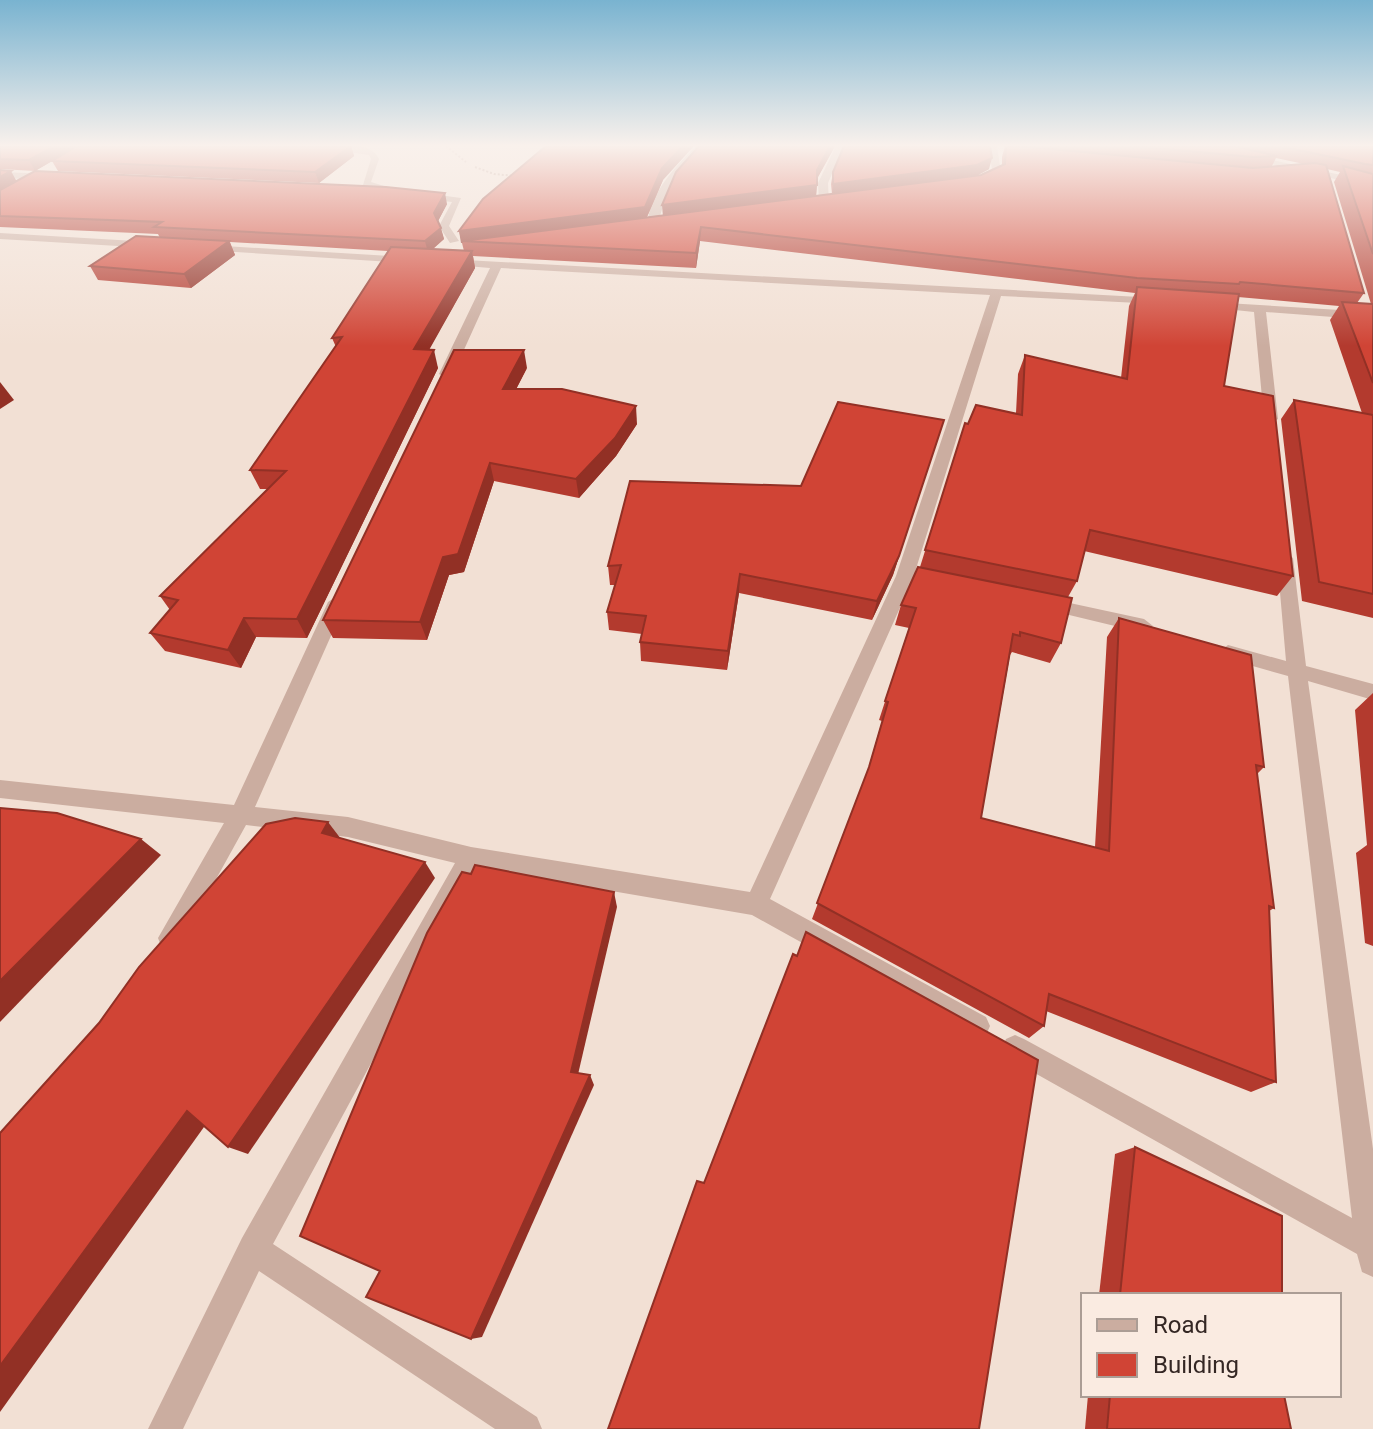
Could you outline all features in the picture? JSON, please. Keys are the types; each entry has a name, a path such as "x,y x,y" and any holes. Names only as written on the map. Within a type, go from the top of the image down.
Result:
{"street":[{"path":"451,213 444,226 454,241"},
{"path":"652,225 654,213"},
{"path":"636,227 668,223"},
{"path":"443,247 454,241 463,230"},
{"path":"0,236 172,246"},
{"path":"188,247 997,290 1167,302"},
{"path":"431,259 464,249"},
{"path":"438,390 497,265"},
{"path":"756,904 905,576 997,290"},
{"path":"1361,301 1369,316"},
{"path":"1198,304 1369,316"},
{"path":"1260,308 1277,404 1273,435"},
{"path":"1282,529 1297,671 1372,1251"},
{"path":"905,576 966,587"},
{"path":"160,953 177,930 240,815 344,589"},
{"path":"1025,599 1164,632"},
{"path":"1205,645 1373,692"},
{"path":"1,791 348,827 471,857 756,904 1372,1251"},
{"path":"165,1429 253,1249 471,857"},
{"path":"253,1249 525,1429"}],"building":[{"path":"0,213 434,213 441,228 425,241 154,227 162,222 0,216"},
{"path":"473,213 601,213 459,231"},
{"path":"685,213 1340,213 1364,293 1240,282 1137,278 701,227 696,253 462,241"},
{"path":"1359,213 1373,213 1373,254"},
{"path":"136,236 229,241 184,274 90,266"},
{"path":"391,247 472,251 414,349 434,350 297,619 244,618 228,650 150,633 178,600 160,596 286,471 250,470 342,337 332,338"},
{"path":"1137,287 1239,294 1224,386 1273,396 1293,576 1090,530 1077,581 925,550 965,423 968,424 976,405 1022,415 1025,355 1127,379"},
{"path":"1342,302 1373,304 1373,383"},
{"path":"454,350 524,350 503,389 562,389 636,406 615,438 576,479 490,463 458,554 443,557 420,622 323,620"},
{"path":"1294,400 1373,415 1373,594 1319,582"},
{"path":"838,402 944,420 899,556 877,601 740,574 728,651 640,642 646,616 607,612 621,565 608,566 630,481 801,486"},
{"path":"918,567 1072,598 1061,643 1020,632 1020,636 1013,634 981,818 1109,851 1119,618 1251,655 1264,767 1256,765 1274,908 1269,906 1276,1082 1049,994 1044,1026 817,903 869,767 888,702 885,701 916,608 901,605"},
{"path":"0,808 57,813 141,839 0,981"},
{"path":"295,818 328,822 322,833 425,862 228,1147 187,1111 0,1366 0,1133 99,1023 139,967 266,824"},
{"path":"475,865 614,892 571,1072 590,1075 471,1339 366,1297 380,1271 300,1236 427,933 462,872 471,874"},
{"path":"806,932 1038,1060 979,1429 608,1429 697,1181 704,1183 793,954 797,956"},
{"path":"1135,1147 1282,1216 1282,1293 1120,1293"},
{"path":"1110,1397 1284,1397 1291,1429 1107,1429"}]}
